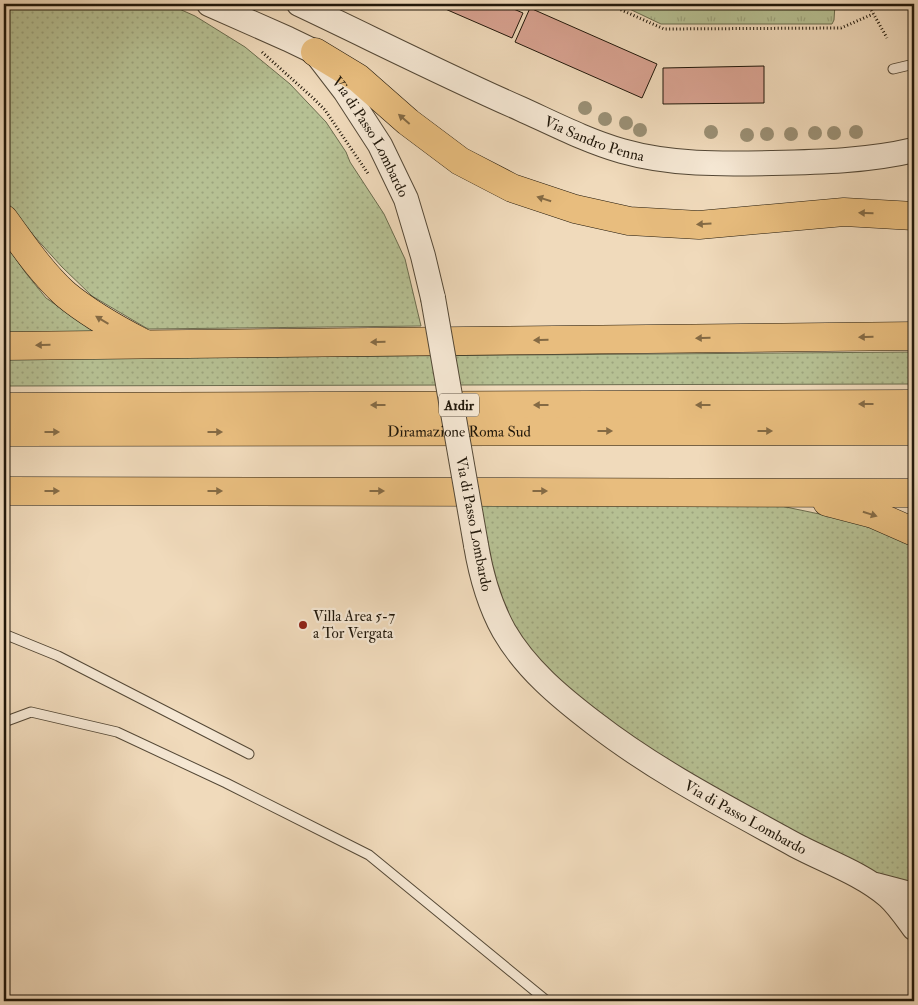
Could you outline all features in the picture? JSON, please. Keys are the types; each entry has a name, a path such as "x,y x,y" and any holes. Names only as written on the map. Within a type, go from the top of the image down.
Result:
{"highway":[{"path":"315,52 358,78 408,122 460,161 512,188 575,209 629,221 699,225 844,212 914,216"},
{"path":"4,219 34,260 64,293 97,318 145,344"},
{"path":"4,346 914,336"},
{"name":"Diramazione Roma Sud","path":"4,406 914,404"},
{"name":"Diramazione Roma Sud","path":"4,432 914,432"},
{"path":"4,491 914,493"},
{"path":"666,491 819,500 873,514 914,532"}],"street":[{"name":"Via di Passo Lombardo","path":"209,4 315,52 362,116 394,173 412,216 433,298 481,574 504,632 525,661 546,684 571,706 615,739 662,770 763,828 872,884 889,897 914,928"},
{"name":"Via Sandro Penna","path":"299,4 567,130 600,144 649,158 683,163 793,163 856,160 914,150"},
{"name":"Via di Passo Lombardo","path":"872,884 914,894"}],"lane":[{"path":"893,69 914,64"},
{"path":"4,634 58,656 249,754"},
{"path":"4,722 31,712 117,732 226,783 369,855 546,1001"}],"path":[{"path":"608,4 664,29 841,28 873,14"},
{"path":"868,4 886,38"},
{"path":"259,49 325,110 373,180"}],"green space":[{"path":"4,4 168,4 195,16 245,47 290,84 326,122 346,152 350,162 384,214 405,259 421,326 148,329 92,296 34,236 4,198"},
{"path":"619,4 835,4 832,24 661,24"},
{"path":"4,242 46,298 95,331 93,334 4,333"},
{"path":"914,352 914,384 4,386 4,359"},
{"path":"479,503 781,506 853,521 896,536 914,545 914,885 880,876 706,785 609,722 581,699 532,655 513,627 498,597"}],"building":[{"path":"444,4 502,4 523,13 512,38 443,8"},
{"path":"530,8 657,64 642,98 515,42"},
{"path":"764,66 764,103 663,104 663,68"}],"place":[{"name":"Villa Area 5-7 a Tor Vergata","path":"303,625"}]}
